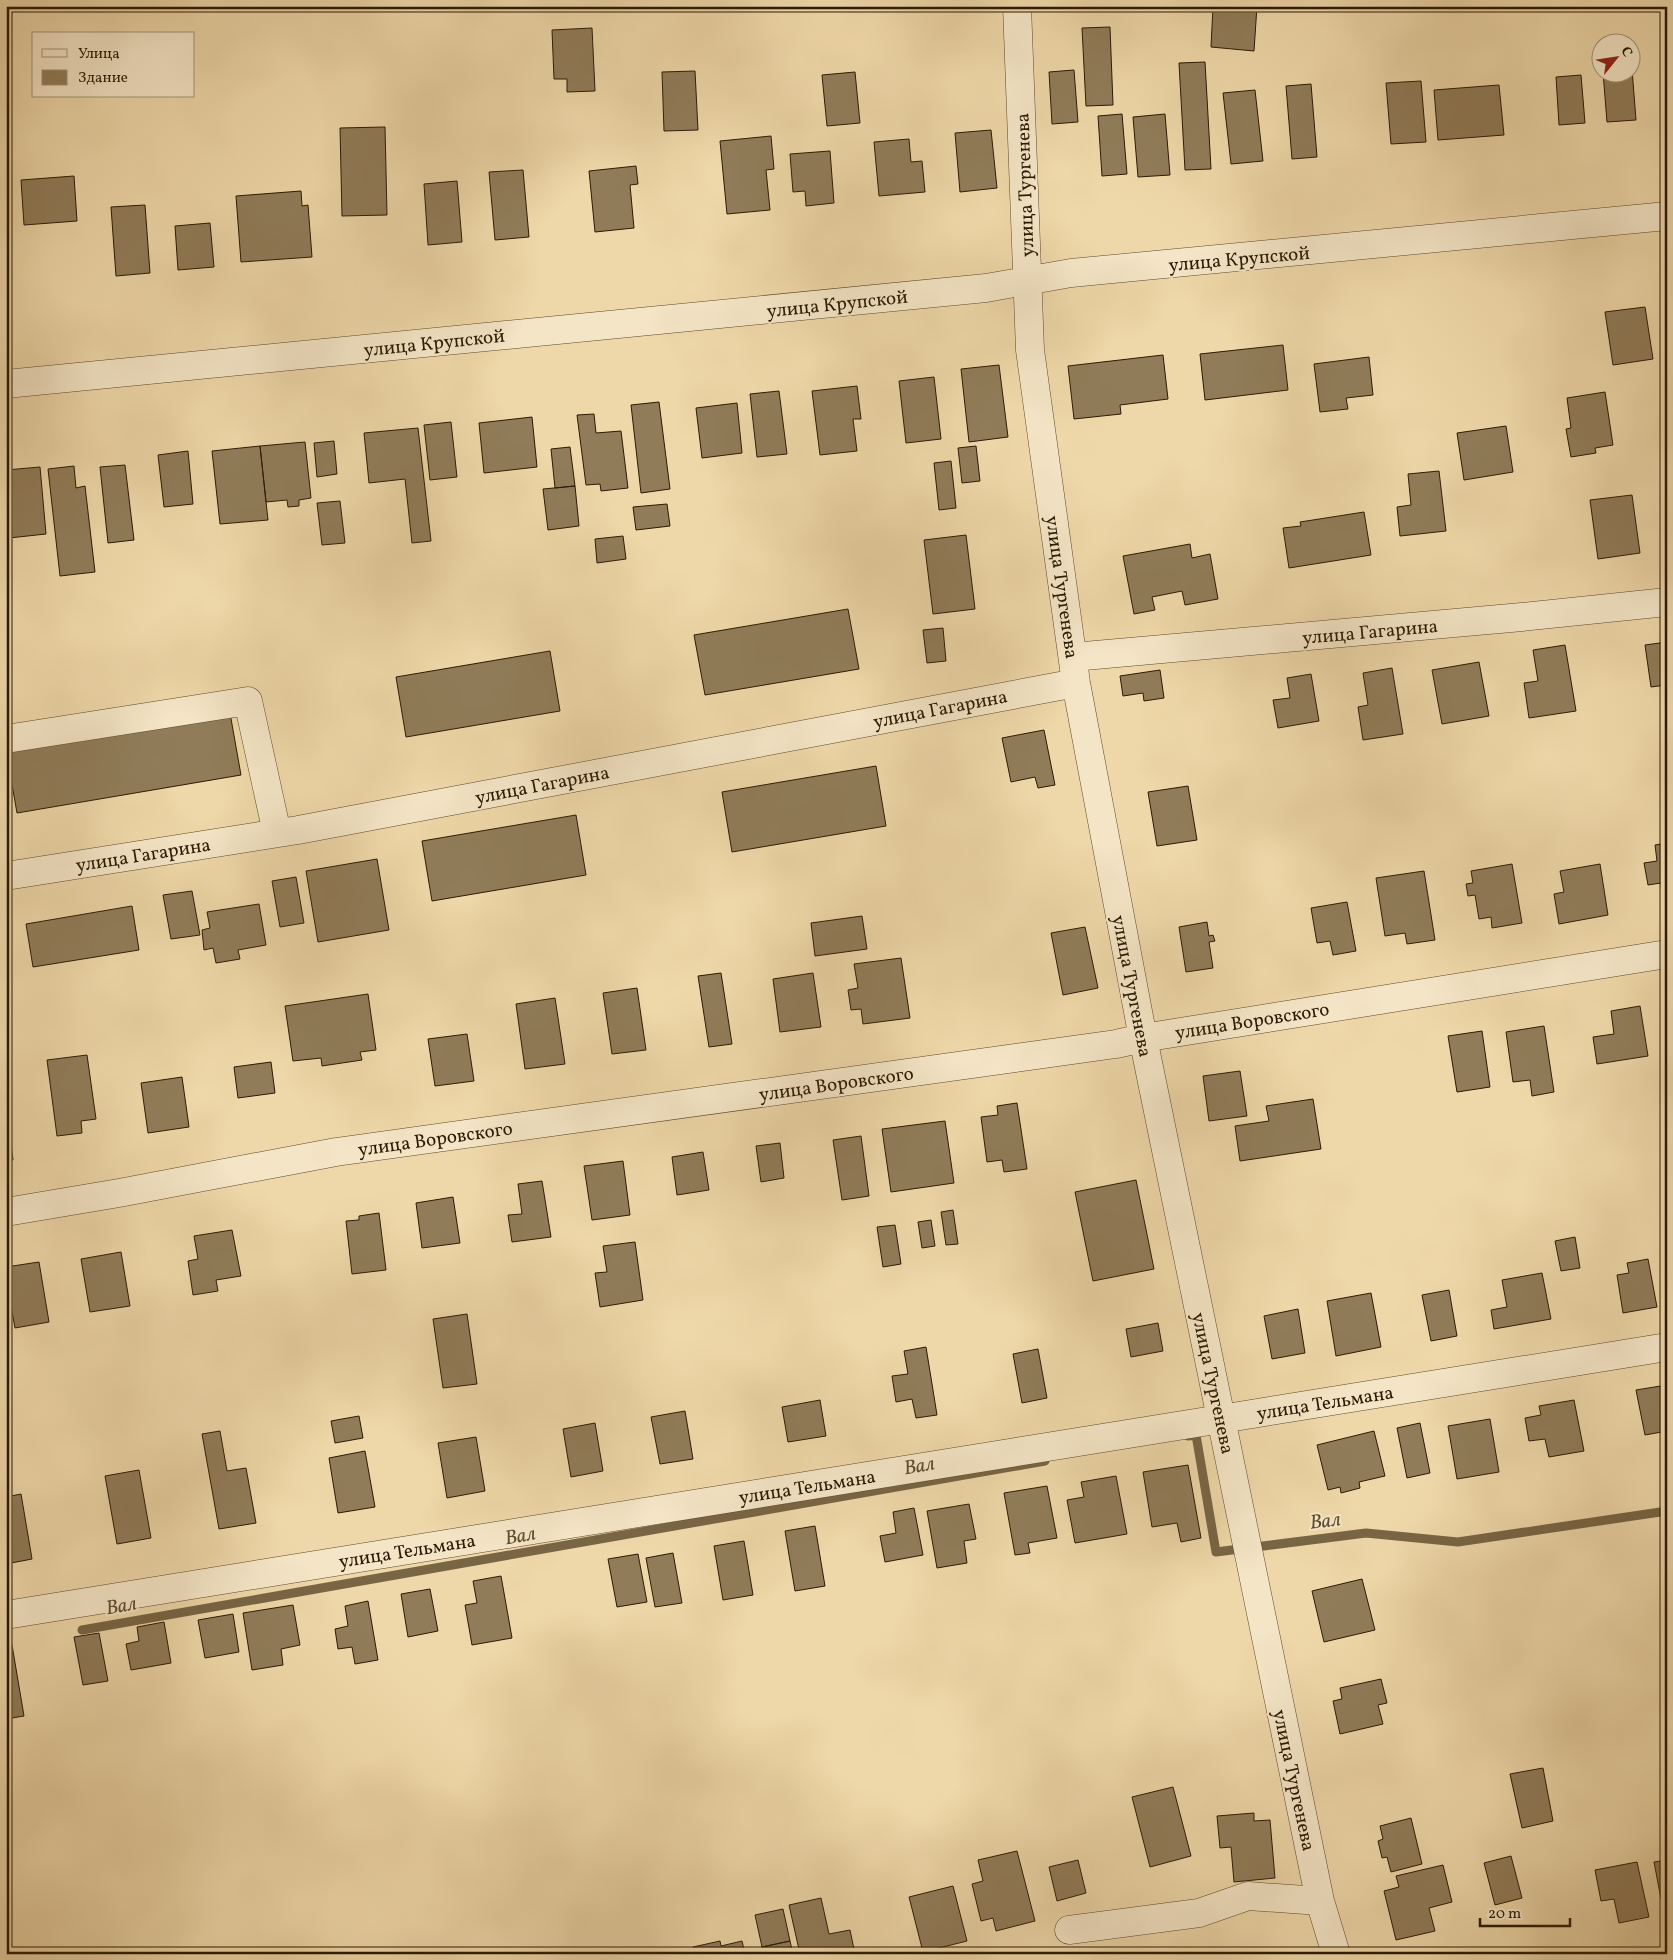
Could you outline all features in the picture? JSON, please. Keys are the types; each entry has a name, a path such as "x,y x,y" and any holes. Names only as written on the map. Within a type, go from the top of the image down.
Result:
{"street":[{"name":"улица Тургенева","path":"1017,6 1030,350 1074,670 1143,1038 1320,1901 1336,1954"},
{"name":"улица Крупской","path":"6,384 986,288 1071,273 1667,216"},
{"name":"улица Гагарина","path":"6,876 277,833 1074,670 1522,617 1667,602"},
{"path":"6,739 248,701 277,833"},
{"name":"улица Воровского","path":"6,1212 119,1193 336,1152 1116,1044 1143,1038 1667,954"},
{"name":"улица Тельмана","path":"6,1615 1667,1347"},
{"path":"1069,1930 1199,1913 1248,1896 1320,1901"}],"building":[{"path":"1213,6 1257,6 1254,51 1211,47"},
{"path":"1110,27 1113,105 1086,106 1082,28"},
{"path":"592,28 595,91 567,92 567,79 554,79 552,30"},
{"path":"1205,62 1211,169 1185,170 1179,63"},
{"path":"1074,70 1078,122 1052,124 1049,72"},
{"path":"695,71 698,130 664,131 662,72"},
{"path":"855,72 860,123 827,126 822,75"},
{"path":"1581,75 1585,123 1559,125 1556,77"},
{"path":"1421,81 1426,142 1391,144 1386,83"},
{"path":"1604,82 1633,82 1636,120 1607,122"},
{"path":"1311,84 1317,157 1292,159 1286,86"},
{"path":"1499,85 1504,135 1438,140 1434,90"},
{"path":"1255,90 1263,161 1231,164 1223,93"},
{"path":"1122,114 1127,174 1102,176 1098,116"},
{"path":"1165,114 1170,175 1138,177 1133,117"},
{"path":"385,127 387,215 342,216 340,128"},
{"path":"991,130 997,188 960,192 955,133"},
{"path":"771,136 774,169 766,170 770,210 727,214 720,141"},
{"path":"909,139 911,162 922,161 925,192 879,196 874,142"},
{"path":"830,151 834,203 806,206 805,191 793,192 790,154"},
{"path":"636,166 638,184 630,185 634,228 595,232 589,171"},
{"path":"523,170 529,237 495,240 489,172"},
{"path":"74,176 77,221 24,225 21,180"},
{"path":"457,181 462,242 428,245 424,184"},
{"path":"301,191 302,206 308,205 312,257 241,262 236,196"},
{"path":"145,205 150,273 116,276 111,207"},
{"path":"210,223 214,267 178,270 175,226"},
{"path":"1645,307 1653,359 1613,365 1605,312"},
{"path":"1283,345 1288,390 1205,400 1200,354"},
{"path":"1163,355 1168,399 1120,405 1121,414 1074,419 1068,366"},
{"path":"1369,357 1373,395 1346,398 1348,409 1320,412 1314,364"},
{"path":"999,365 1008,437 969,442 961,369"},
{"path":"934,377 941,439 906,443 899,381"},
{"path":"857,386 861,419 853,419 857,451 820,455 812,391"},
{"path":"779,391 787,454 757,457 750,394"},
{"path":"1605,392 1613,445 1595,448 1596,453 1571,457 1566,429 1571,428 1567,398"},
{"path":"659,402 670,489 641,493 631,405"},
{"path":"737,403 742,453 702,458 696,408"},
{"path":"594,414 596,433 621,431 628,488 601,491 600,484 586,485 577,415"},
{"path":"532,417 537,467 484,473 479,423"},
{"path":"451,422 457,477 430,480 424,425"},
{"path":"1506,426 1513,472 1464,480 1457,433"},
{"path":"418,428 431,541 412,543 405,479 369,483 364,433"},
{"path":"334,441 337,474 317,477 314,443"},
{"path":"305,442 311,498 299,500 299,506 288,507 287,500 266,502 260,446"},
{"path":"260,446 268,520 220,524 212,451"},
{"path":"976,446 980,481 962,483 958,448"},
{"path":"570,447 575,486 555,488 551,449"},
{"path":"188,451 193,504 164,507 158,455"},
{"path":"951,461 956,508 939,510 934,463"},
{"path":"125,465 134,540 108,543 100,467"},
{"path":"74,466 76,488 85,486 95,572 60,576 48,469"},
{"path":"40,467 46,534 9,538 6,508 6,470"},
{"path":"1439,471 1446,531 1400,536 1397,507 1411,505 1408,474"},
{"path":"575,486 579,526 548,530 543,489"},
{"path":"1632,495 1640,553 1598,559 1590,500"},
{"path":"340,501 345,543 322,545 317,503"},
{"path":"667,504 670,526 636,530 633,507"},
{"path":"1364,512 1371,555 1289,568 1283,528 1301,526 1300,522"},
{"path":"966,535 975,609 933,614 924,540"},
{"path":"623,536 626,559 597,563 595,539"},
{"path":"1190,544 1192,558 1210,554 1218,599 1185,605 1182,591 1152,597 1155,610 1134,614 1123,556"},
{"path":"848,609 859,669 705,695 694,635"},
{"path":"943,628 946,661 927,663 923,630"},
{"path":"1667,642 1667,685 1651,687 1645,645"},
{"path":"1565,645 1576,711 1529,718 1524,683 1538,681 1533,650"},
{"path":"550,651 560,711 406,737 396,677"},
{"path":"1479,662 1489,716 1442,724 1432,670"},
{"path":"1392,668 1403,734 1363,740 1358,707 1368,705 1363,673"},
{"path":"1160,670 1164,698 1144,701 1143,693 1123,696 1120,676"},
{"path":"1311,674 1319,721 1278,728 1273,700 1290,698 1287,678"},
{"path":"230,713 241,775 17,813 6,751"},
{"path":"1044,730 1055,785 1038,788 1035,777 1011,782 1002,738"},
{"path":"876,766 886,826 732,852 722,792"},
{"path":"1188,786 1197,840 1157,846 1148,792"},
{"path":"576,815 586,875 432,901 422,841"},
{"path":"1667,843 1667,895 1662,896 1661,883 1648,885 1644,863 1657,861 1655,845"},
{"path":"377,859 389,930 318,942 306,871"},
{"path":"1512,864 1522,923 1492,928 1491,917 1479,919 1475,895 1468,896 1466,884 1473,883 1471,871"},
{"path":"1600,864 1608,915 1559,924 1554,894 1564,892 1560,871"},
{"path":"1424,871 1435,940 1407,944 1405,933 1385,936 1376,878"},
{"path":"296,877 304,923 280,927 272,881"},
{"path":"192,891 200,935 171,939 163,895"},
{"path":"1347,902 1356,951 1333,955 1330,941 1317,943 1311,908"},
{"path":"259,904 266,945 238,950 240,959 216,963 213,948 204,950 202,930 210,928 207,912"},
{"path":"132,906 139,950 33,967 26,924"},
{"path":"862,916 867,949 815,956 811,923"},
{"path":"1207,922 1209,936 1213,935 1215,941 1209,942 1213,968 1186,972 1179,927"},
{"path":"1085,927 1098,988 1063,995 1051,933"},
{"path":"901,958 910,1018 863,1024 861,1009 851,1010 848,990 858,988 854,964"},
{"path":"721,973 732,1044 709,1047 698,976"},
{"path":"813,973 821,1027 780,1032 773,979"},
{"path":"637,988 646,1050 612,1054 603,993"},
{"path":"368,994 376,1050 360,1052 362,1060 322,1066 321,1058 293,1061 285,1006"},
{"path":"555,998 565,1064 525,1069 516,1004"},
{"path":"1640,1006 1648,1056 1597,1064 1593,1037 1614,1034 1611,1011"},
{"path":"1544,1026 1554,1092 1532,1096 1530,1080 1513,1082 1506,1032"},
{"path":"1482,1031 1490,1087 1457,1092 1448,1036"},
{"path":"467,1034 474,1081 435,1086 428,1039"},
{"path":"87,1055 96,1119 81,1121 82,1133 57,1136 47,1060"},
{"path":"271,1062 275,1093 238,1098 234,1067"},
{"path":"1240,1071 1247,1116 1209,1121 1203,1076"},
{"path":"182,1077 189,1127 148,1133 141,1083"},
{"path":"1313,1099 1321,1149 1240,1161 1235,1126 1269,1121 1266,1106"},
{"path":"1017,1103 1027,1169 1004,1172 1002,1160 987,1162 981,1117 998,1115 997,1106"},
{"path":"6,1120 8,1120 13,1160 6,1161"},
{"path":"945,1121 954,1183 891,1192 882,1129"},
{"path":"861,1136 869,1196 842,1200 833,1140"},
{"path":"780,1143 784,1178 761,1182 756,1146"},
{"path":"703,1152 709,1190 677,1195 672,1157"},
{"path":"623,1161 630,1215 592,1220 584,1166"},
{"path":"1136,1180 1154,1269 1093,1281 1075,1192"},
{"path":"542,1181 551,1237 512,1242 508,1215 522,1214 518,1184"},
{"path":"453,1197 460,1243 422,1248 416,1203"},
{"path":"953,1210 958,1244 946,1245 941,1212"},
{"path":"379,1213 386,1270 352,1274 346,1221 359,1220 359,1216"},
{"path":"931,1220 935,1246 922,1248 918,1222"},
{"path":"895,1225 901,1264 883,1267 877,1227"},
{"path":"232,1230 241,1276 216,1280 218,1291 193,1295 188,1261 198,1259 194,1236"},
{"path":"1575,1237 1580,1268 1561,1271 1555,1241"},
{"path":"635,1242 643,1300 600,1307 595,1273 607,1272 603,1246"},
{"path":"121,1252 130,1306 90,1312 81,1259"},
{"path":"1648,1259 1657,1307 1623,1313 1617,1275 1629,1273 1627,1263"},
{"path":"39,1262 49,1322 15,1328 6,1279 6,1267"},
{"path":"1542,1273 1551,1319 1494,1329 1491,1310 1507,1307 1502,1280"},
{"path":"1449,1290 1457,1336 1431,1341 1422,1295"},
{"path":"1371,1293 1381,1347 1336,1356 1327,1301"},
{"path":"1298,1309 1305,1353 1272,1359 1264,1316"},
{"path":"467,1314 477,1384 443,1388 433,1319"},
{"path":"1158,1323 1163,1351 1131,1357 1126,1329"},
{"path":"926,1347 937,1415 916,1418 912,1399 896,1402 892,1376 908,1374 904,1351"},
{"path":"1038,1349 1047,1398 1022,1403 1013,1354"},
{"path":"1667,1385 1667,1431 1645,1435 1636,1390"},
{"path":"820,1400 826,1436 788,1442 782,1407"},
{"path":"1574,1400 1584,1451 1549,1457 1545,1439 1529,1441 1525,1418 1541,1415 1539,1406"},
{"path":"685,1411 693,1459 660,1464 651,1417"},
{"path":"359,1416 363,1438 335,1443 331,1421"},
{"path":"1490,1419 1499,1472 1457,1479 1448,1426"},
{"path":"595,1423 603,1471 571,1477 563,1429"},
{"path":"1420,1423 1430,1473 1407,1478 1397,1428"},
{"path":"220,1431 227,1471 246,1468 256,1523 219,1529 202,1434"},
{"path":"1374,1431 1385,1476 1359,1482 1360,1488 1341,1493 1340,1487 1328,1490 1317,1445"},
{"path":"476,1437 485,1491 447,1498 438,1443"},
{"path":"365,1451 375,1507 338,1513 329,1458"},
{"path":"1188,1465 1201,1538 1181,1542 1177,1523 1152,1527 1143,1472"},
{"path":"139,1470 151,1538 117,1544 105,1476"},
{"path":"1116,1476 1127,1534 1075,1543 1067,1500 1084,1497 1081,1482"},
{"path":"1047,1486 1057,1538 1028,1543 1030,1553 1015,1555 1004,1493"},
{"path":"21,1494 32,1559 6,1564 6,1497"},
{"path":"969,1504 976,1539 964,1541 967,1563 937,1568 927,1511"},
{"path":"914,1508 923,1555 885,1562 880,1536 896,1533 893,1512"},
{"path":"815,1526 825,1586 795,1591 785,1531"},
{"path":"744,1541 753,1595 723,1600 714,1546"},
{"path":"673,1553 682,1603 655,1607 646,1558"},
{"path":"638,1554 647,1602 617,1607 608,1559"},
{"path":"501,1576 512,1638 472,1645 465,1605 477,1603 473,1581"},
{"path":"1362,1579 1375,1630 1324,1642 1312,1591"},
{"path":"430,1589 438,1631 408,1637 401,1594"},
{"path":"368,1601 378,1660 355,1664 352,1647 338,1649 335,1629 348,1626 345,1606"},
{"path":"293,1605 300,1645 281,1649 283,1665 252,1670 243,1613"},
{"path":"233,1614 239,1652 205,1658 198,1620"},
{"path":"164,1622 171,1663 131,1670 126,1644 139,1641 137,1627"},
{"path":"99,1633 108,1681 83,1685 74,1637"},
{"path":"12,1645 24,1716 6,1719 6,1646"},
{"path":"1381,1679 1387,1703 1378,1705 1383,1724 1340,1734 1333,1701 1342,1699 1340,1688"},
{"path":"1543,1768 1553,1821 1522,1828 1510,1774"},
{"path":"1173,1787 1191,1856 1150,1867 1132,1797"},
{"path":"1254,1813 1254,1821 1270,1820 1275,1878 1234,1882 1231,1847 1220,1848 1217,1816"},
{"path":"1411,1818 1422,1864 1391,1872 1387,1857 1382,1858 1378,1841 1383,1839 1380,1826"},
{"path":"1017,1851 1035,1921 996,1931 993,1918 981,1921 972,1884 983,1881 978,1860"},
{"path":"1511,1856 1522,1898 1495,1905 1484,1863"},
{"path":"1078,1860 1086,1893 1057,1901 1049,1867"},
{"path":"1667,1860 1667,1897 1661,1899 1654,1862"},
{"path":"1637,1862 1649,1917 1619,1923 1614,1899 1601,1901 1595,1870"},
{"path":"1443,1865 1452,1902 1429,1908 1435,1931 1396,1940 1384,1891 1399,1887 1396,1876"},
{"path":"953,1886 967,1941 923,1952 909,1897"},
{"path":"821,1898 829,1934 850,1930 855,1954 800,1954 789,1905"},
{"path":"783,1909 790,1941 762,1947 755,1915"},
{"path":"720,1941 721,1946 742,1941 745,1954 695,1954 693,1947"},
{"path":"790,1941 793,1954 764,1954 762,1947"}],"waterway":[{"name":"Вал","path":"1188,1436 1196,1435 1216,1552 1366,1533 1458,1542 1667,1511"},
{"name":"Вал","path":"82,1630 1045,1461"}]}
